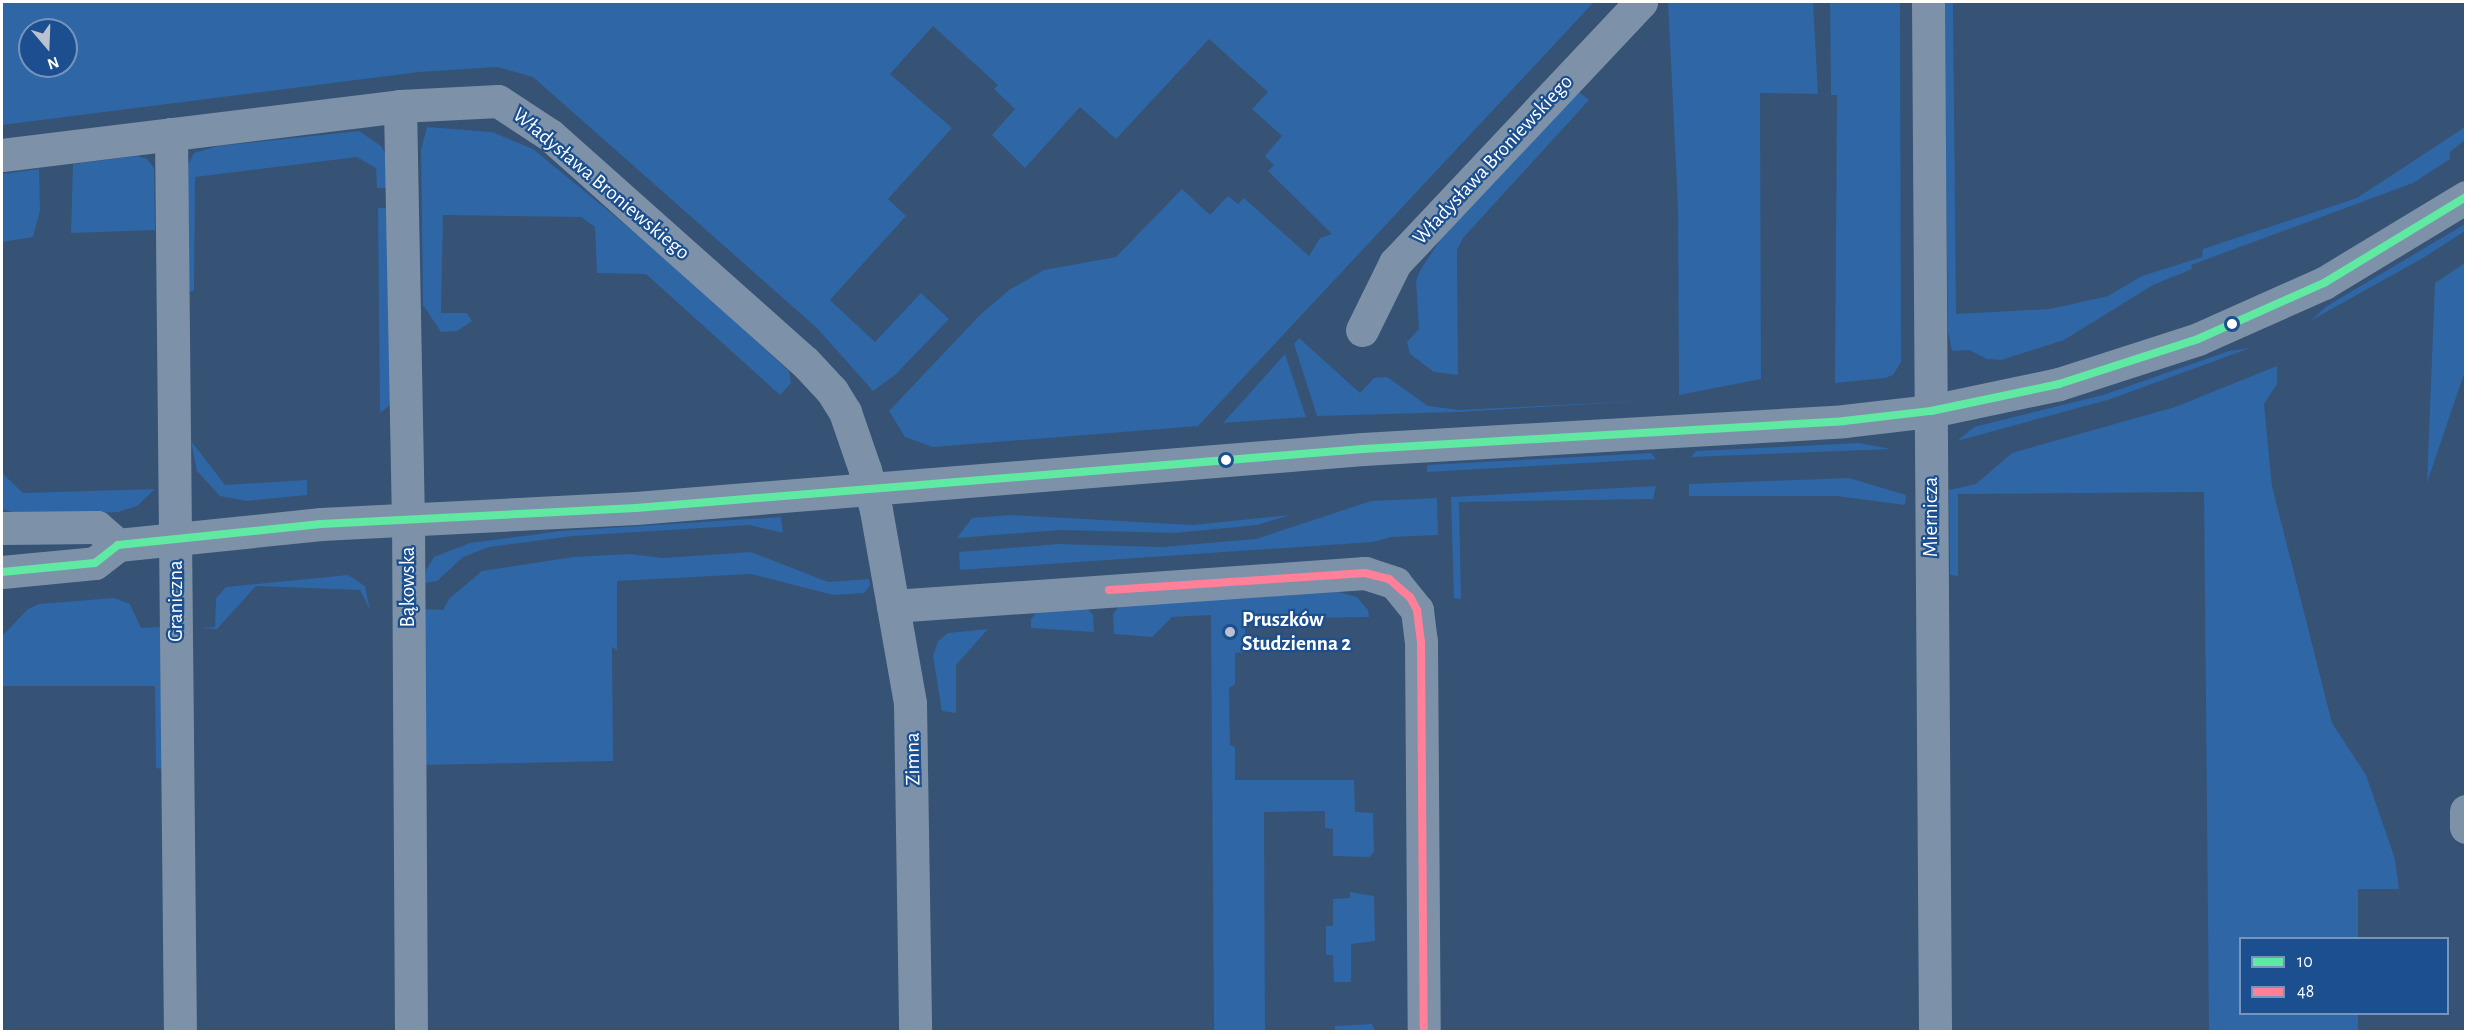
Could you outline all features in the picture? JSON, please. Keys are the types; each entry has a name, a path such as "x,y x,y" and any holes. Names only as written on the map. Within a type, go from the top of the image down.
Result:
{"street":[{"name":"Władysława Broniewskiego","path":"1362,330 1395,263 1641,2"},
{"name":"Miernicza","path":"1928,2 1935,1032"},
{"name":"Władysława Broniewskiego","path":"2,155 400,106 498,101 550,135 821,378 845,412 871,490"},
{"name":"Bąkowska","path":"400,106 408,517 411,1032"},
{"name":"Graniczna","path":"171,134 180,1032"},
{"path":"2,572 95,563 118,545 408,517 636,508 1363,449 1844,421 1931,411 2059,384 2198,339 2324,283 2466,197"},
{"name":"Zimna","path":"871,490 913,730 915,1032"},
{"path":"2,528 97,527 118,545"},
{"path":"893,606 1365,573 1389,579 1401,587 1417,610 1421,641 1424,1032"},
{"path":"2465,811 2466,827"}],"shaded area":[{"path":"2,2 1594,2 1198,426 933,447 905,437 889,411 980,315 1009,290 1044,270 1116,257 1182,189 1210,215 1228,196 1238,204 1244,198 1309,256 1320,238 1332,234 1268,171 1274,165 1265,156 1282,136 1252,109 1268,92 1209,39 1116,139 1080,107 1025,168 992,135 1015,109 994,89 998,85 933,26 890,74 952,128 888,199 906,216 830,300 875,342 921,293 949,319 895,375 873,391 817,328 533,77 497,67 419,72 2,125"},
{"path":"1668,2 1813,2 1818,94 1760,93 1761,379 1679,395 1678,207"},
{"path":"1830,2 1900,2 1901,362 1893,375 1885,378 1835,383 1837,95 1831,95"},
{"path":"1944,2 1953,2 1956,314 2050,309 2108,296 2142,276 2202,257 2203,249 2357,198 2465,127 2465,140 2450,152 2450,159 2413,183 2191,265 2192,269 2153,285 2064,340 2001,360 1987,359 1969,350 1952,351 1948,331"},
{"path":"1579,92 1589,100 1463,238 1457,250 1458,375 1434,372 1410,354 1407,342 1419,329 1416,281 1421,269 1443,236"},
{"path":"427,127 492,132 533,149 667,259 789,371 791,383 780,395 646,274 597,273 595,227 581,217 443,215 441,313 467,313 472,321 457,331 441,332 423,305 421,150"},
{"path":"359,131 381,146 388,158 389,188 377,188 376,168 357,157 195,177 194,291 188,292 188,165 194,153 218,146"},
{"path":"137,156 147,159 154,168 155,230 71,233 73,164"},
{"path":"39,169 40,211 33,237 2,242 2,174"},
{"path":"378,208 389,208 390,405 380,413"},
{"path":"2465,224 2465,231 2423,258 2310,321 2327,306"},
{"path":"2465,263 2465,371 2427,483 2435,283"},
{"path":"1299,338 1360,393 1374,378 1387,377 1428,406 1460,410 1660,400 1459,412 1317,416 1294,344"},
{"path":"2250,348 2111,399 1957,441 1974,427 2103,395 2229,351"},
{"path":"1285,354 1306,417 1223,423"},
{"path":"2277,366 2277,384 2264,404 2272,486 2332,723 2366,775 2395,859 2399,889 2358,889 2358,937 2239,937 2239,1015 2358,1015 2358,1031 2209,1031 2204,492 1958,494 1958,576 1950,575 1949,490 1976,484 2012,453 2175,407"},
{"path":"191,441 225,485 307,480 307,495 247,501 220,496 197,471"},
{"path":"1859,443 1891,449 1691,457 1696,451"},
{"path":"1651,453 1656,459 1427,472 1427,465"},
{"path":"2,473 23,493 155,489 137,506 118,512 31,517 2,509"},
{"path":"1849,478 1906,495 1905,505 1836,496 1689,496 1689,484"},
{"path":"1656,486 1653,499 1459,502 1461,599 1454,598 1451,497"},
{"path":"1437,498 1438,535 1391,537 1373,542 960,570 959,552 1058,544 1162,547 1256,539 1371,501"},
{"path":"1010,515 1193,525 1290,515 1257,525 1175,533 1060,530 957,538 972,518"},
{"path":"781,517 783,533 750,525 573,536 489,547 463,557 437,581 425,583 426,570 434,557 470,543 561,531"},
{"path":"751,552 828,582 869,579 870,586 864,593 833,595 751,574 617,581 617,650 612,647 613,761 422,765 425,609 443,610 449,599 482,571 573,557 629,554 663,558"},
{"path":"348,575 365,586 370,610 360,590 256,586 217,629 200,628 215,627 216,598 226,587"},
{"path":"1339,592 1357,597 1368,610 1369,617 1245,619 1245,652 1235,653 1235,684 1229,688 1230,745 1235,747 1235,780 1354,780 1355,812 1373,813 1374,852 1369,857 1333,856 1333,829 1325,828 1325,811 1264,812 1265,1031 1214,1031 1211,615 1172,617 1152,637 1114,634 1113,614 1119,606"},
{"path":"114,598 130,604 141,628 160,627 162,769 156,768 155,686 2,686 2,636 28,609 39,604"},
{"path":"1087,608 1093,615 1094,632 1031,628 1031,619 1037,612"},
{"path":"988,629 956,665 956,713 942,711 933,656 938,641 948,633"},
{"path":"1350,892 1374,896 1375,941 1351,944 1351,982 1334,982 1333,955 1326,955 1326,926 1333,926 1333,899 1350,898"},
{"path":"1372,1024 1375,1031 1335,1031 1335,1026"}],"transit line":[{"name":"10","path":"2,572 95,563 118,545 321,524 636,508 1363,449 1844,421 1931,411 2059,384 2198,339 2324,283 2466,197"},
{"name":"48","path":"1109,590 1365,573 1389,579 1410,597 1417,610 1421,641 1424,1032"}],"place":[{"name":"Pruszków Studzienna 2","path":"1230,632"}]}
